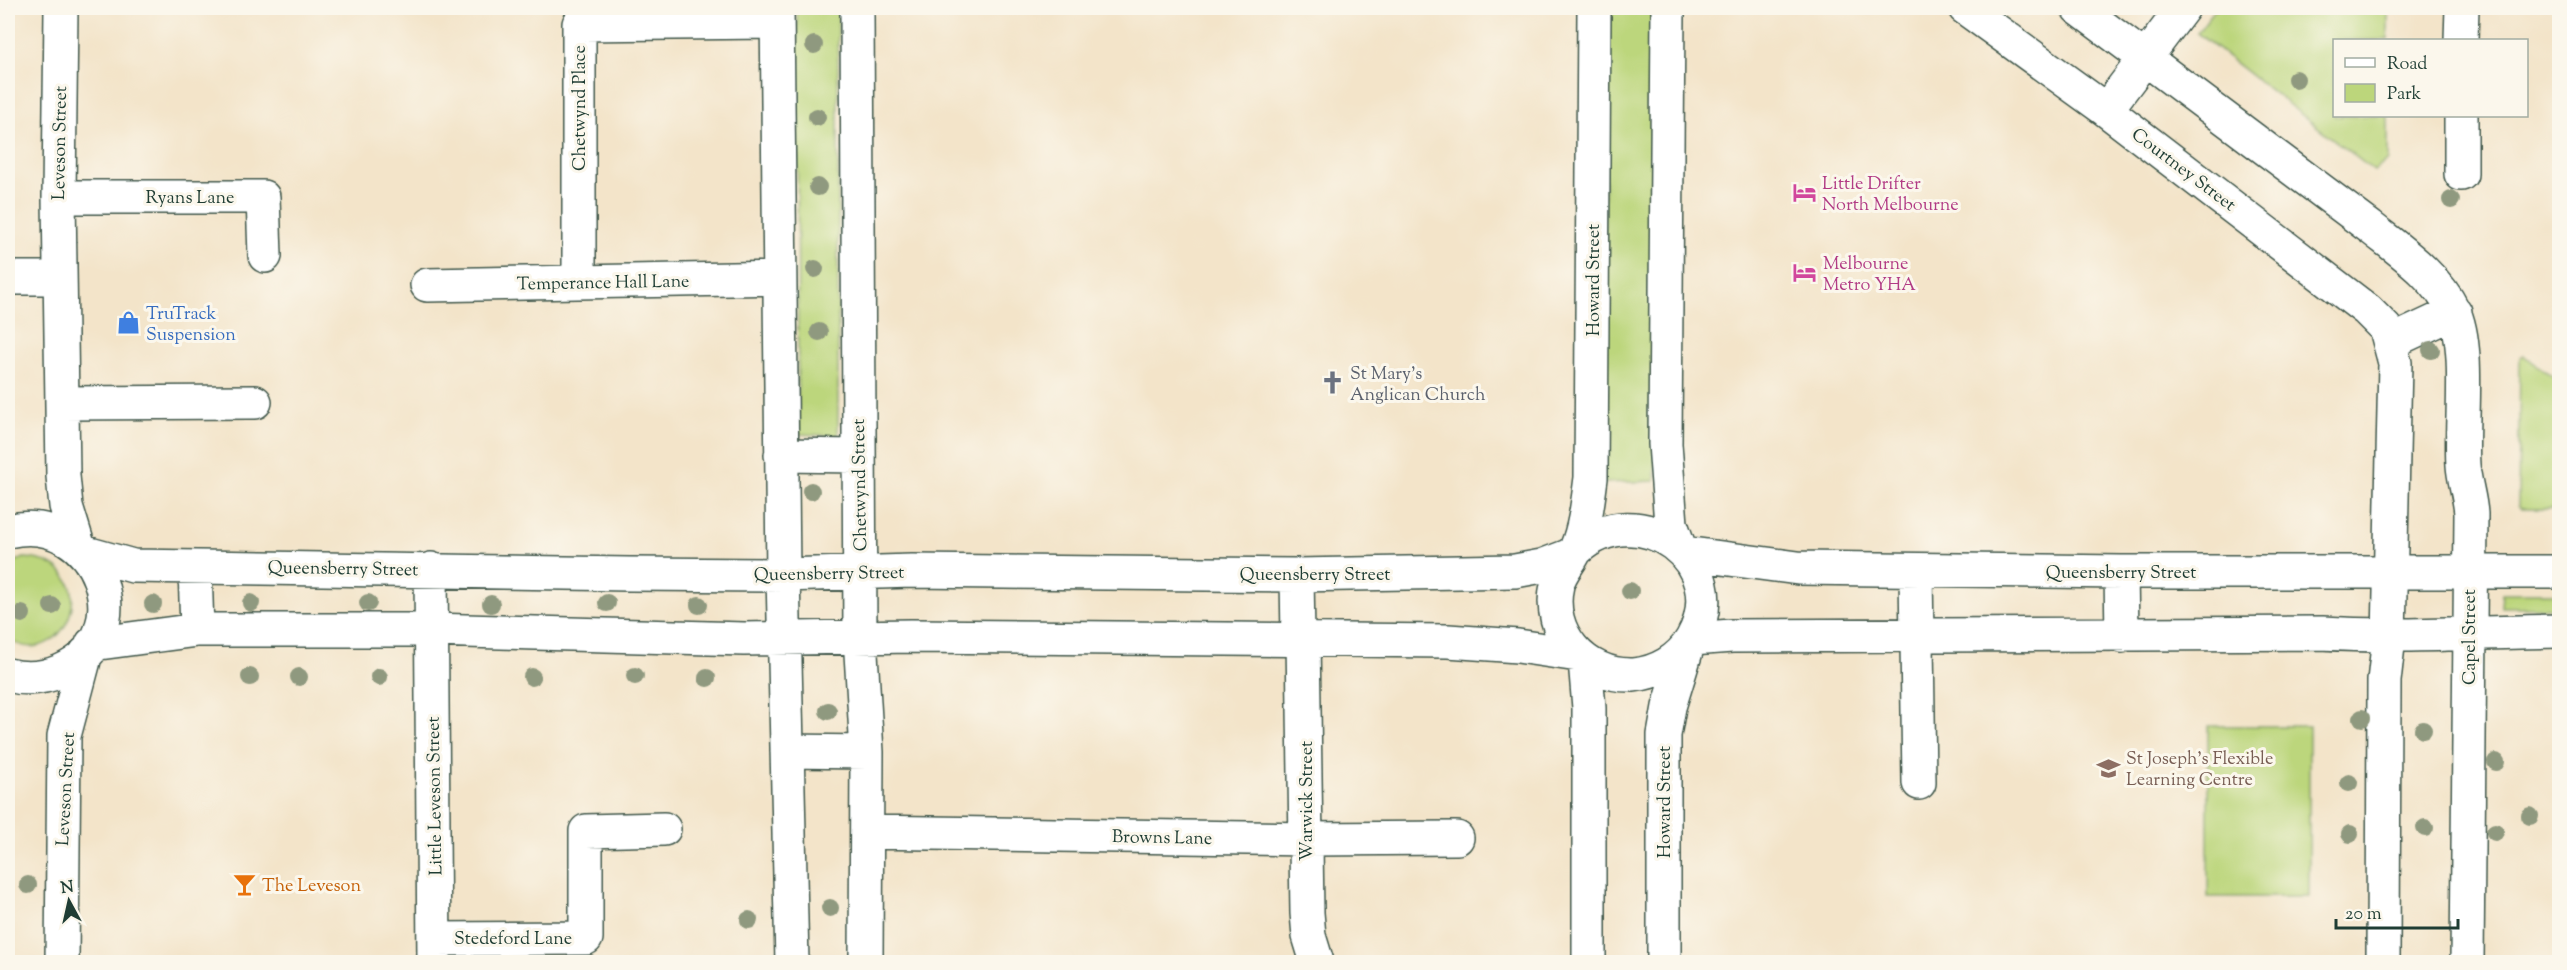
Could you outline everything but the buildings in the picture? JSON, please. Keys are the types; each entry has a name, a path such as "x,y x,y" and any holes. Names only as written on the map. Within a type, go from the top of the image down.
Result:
{"street":[{"name":"Leveson Street","path":"61,8 59,278 64,494 82,549 100,577 105,605 103,619 89,649 64,736 62,963"},
{"name":"Chetwynd Street","path":"856,8 860,637 867,753 866,963"},
{"name":"Howard Street","path":"1574,553 1590,486 1593,444 1594,8"},
{"path":"8,675 28,679 53,674 76,662 89,649 197,630 432,630 784,639 860,637 1301,639 1473,643 1526,647 1581,658 1607,672 1646,673 1670,663 1690,642 1702,615 1698,576 1682,551 1671,524 1665,444 1668,8"},
{"name":"Courtney Street","path":"1965,8 2106,110 2367,310 2386,330 2391,342"},
{"path":"2078,8 2317,186 2407,257 2434,282 2455,312 2391,342 2395,363 2395,444 2390,515 2389,637 2384,681 2383,963"},
{"path":"2106,110 2183,8"},
{"path":"2462,8 2462,39"},
{"path":"777,15 778,278 792,963"},
{"name":"Chetwynd Place","path":"579,282 579,24 777,15"},
{"path":"2461,117 2461,174"},
{"name":"Ryans Lane","path":"59,197 263,197 265,256"},
{"path":"8,278 59,278"},
{"name":"Temperance Hall Lane","path":"427,285 778,278"},
{"name":"Capel Street","path":"2455,312 2461,343 2463,465 2470,504 2467,963"},
{"path":"62,403 255,402"},
{"path":"781,455 859,456"},
{"name":"Queensberry Street","path":"8,531 43,528 56,532 82,549 133,566 195,568 431,569 629,574 1298,574 1515,571 1542,566 1574,553"},
{"path":"1589,963 1589,708 1581,658 1560,630 1555,598 1557,583 1574,553 1594,536 1628,528 1651,531 1682,551"},
{"name":"Queensberry Street","path":"1682,551 1787,568 1916,571 2559,572"},
{"path":"195,568 197,630"},
{"name":"Little Leveson Street","path":"431,569 435,951"},
{"path":"1916,571 1915,636 1919,783"},
{"path":"2121,572 2122,636"},
{"name":"Warwick Street","path":"1298,574 1307,913 1309,936 1317,963"},
{"path":"1690,642 1732,636 2122,636 2322,633 2389,637 2468,632 2559,631"},
{"name":"Howard Street","path":"1664,963 1664,735 1669,707 1690,642"},
{"path":"787,751 867,753"},
{"name":"Stedeford Lane","path":"435,951 586,938 586,831 664,829"},
{"name":"Browns Lane","path":"867,832 1306,839 1457,838"}],"green space":[{"path":"797,8 838,8 838,436 798,434"},
{"path":"1605,8 1655,8 1655,481 1604,483"},
{"path":"2216,8 2388,8 2388,39 2333,39 2333,117 2388,117 2388,160 2374,171 2197,33"},
{"path":"2523,355 2559,381 2559,509 2521,509 2518,506 2520,357"},
{"path":"24,558 51,564 66,578 72,595 70,614 61,631 47,643 29,647 8,639 8,564"},
{"path":"2502,593 2559,593 2559,607 2501,607"},
{"path":"2208,726 2309,726 2309,897 2208,897"}],"place":[{"name":"Little Drifter North Melbourne","path":"1804,193"},
{"name":"Melbourne Metro YHA","path":"1805,273"},
{"name":"TruTrack Suspension","path":"128,323"},
{"name":"St Mary's Anglican Church","path":"1332,383"},
{"name":"St Joseph's Flexible Learning Centre","path":"2108,768"},
{"name":"The Leveson","path":"244,885"}]}
